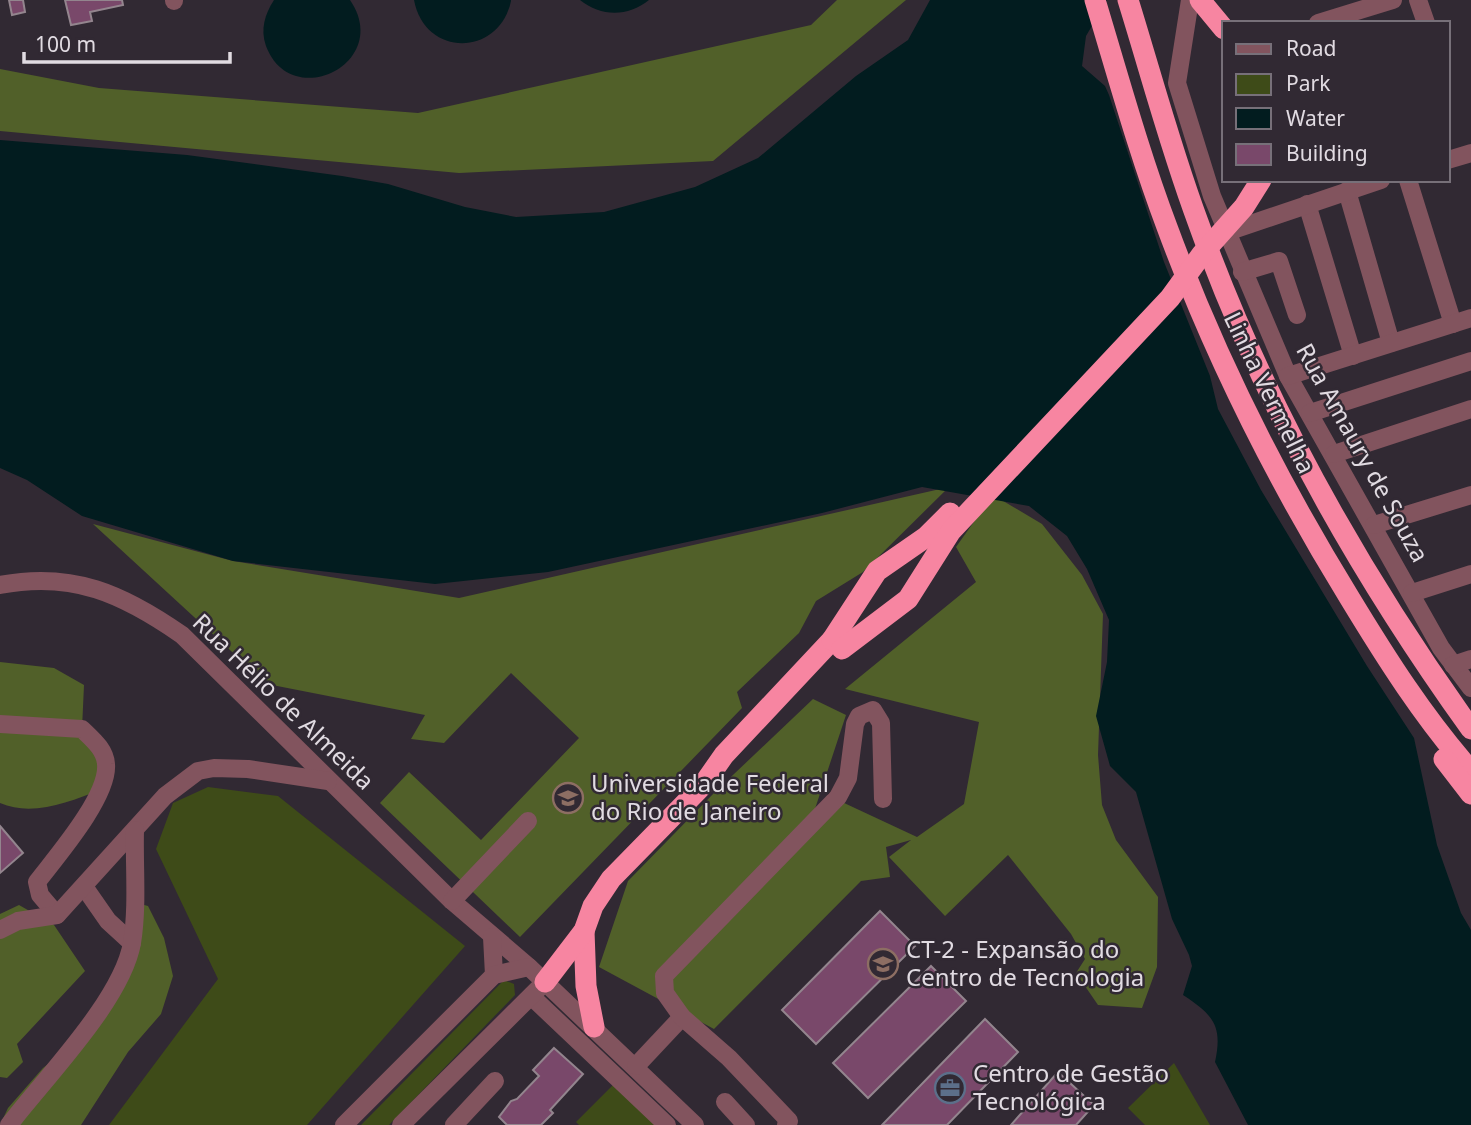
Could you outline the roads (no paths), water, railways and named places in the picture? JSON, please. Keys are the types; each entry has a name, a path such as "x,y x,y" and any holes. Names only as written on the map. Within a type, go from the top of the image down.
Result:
{"highway":[{"name":"Linha Vermelha","path":"1095,0 1167,229 1228,376 1302,520 1393,669 1448,745 1471,771"},
{"name":"Linha Vermelha","path":"1128,0 1198,222 1256,366 1290,438 1339,525 1420,657 1471,729"},
{"path":"1200,0 1222,27"},
{"path":"538,990 584,931 598,895 611,879 703,785 724,755 842,649 908,599 951,531 1170,298 1202,254 1244,207 1260,182"},
{"path":"788,696 839,631 877,570 934,530 1160,289 1202,254"},
{"path":"1393,669 1442,755 1471,794"},
{"path":"584,931 586,986 594,1027"}],"street":[{"name":"Rua Amaury de Souza","path":"1190,0 1177,83 1242,272 1288,376 1453,665 1471,688"},
{"path":"1325,21 1393,0"},
{"path":"1418,0 1426,21"},
{"path":"1450,159 1471,153"},
{"path":"1227,232 1375,182"},
{"path":"1409,182 1453,324"},
{"path":"1347,191 1391,343"},
{"path":"1307,204 1353,356"},
{"path":"1242,272 1279,261 1297,315"},
{"path":"1288,376 1471,318"},
{"path":"1310,413 1471,361"},
{"path":"1334,454 1471,409"},
{"path":"1374,525 1471,495"},
{"path":"1412,593 1471,574"},
{"name":"Rua Hélio de Almeida","path":"0,585 20,581 76,583 129,600 182,635 452,901 529,967 538,990"},
{"path":"1453,665 1471,659"},
{"path":"789,1124 729,1058 682,1017 665,993 664,976 838,797 848,778 855,724 859,716 873,710 881,723 883,799"},
{"path":"0,724 82,729 103,753 106,762 100,790 67,843 37,882 40,895 57,915"},
{"path":"0,930 18,921 57,915 85,888 165,796 187,777 204,769 248,769 328,781"},
{"path":"452,901 528,821"},
{"path":"9,1125 111,994 132,943 135,830"},
{"path":"85,888 108,921 132,943"},
{"path":"492,937 494,975"},
{"path":"344,1125 494,975 529,967"},
{"path":"538,990 594,1027 695,1125"},
{"path":"401,1125 538,990"},
{"path":"538,990 667,1125"},
{"path":"636,1066 682,1017"},
{"path":"454,1125 495,1081"},
{"path":"725,1102 746,1125"}],"water":[{"path":"274,0 350,0 360,23 359,43 349,60 334,72 315,78 296,76 279,66 266,46 263,34 266,16"},
{"path":"414,0 511,1 504,19 492,33 478,41 462,43 446,41 432,32 421,19"},
{"path":"580,0 649,0 632,10 614,13 597,10"},
{"path":"930,0 1107,0 1086,36 1082,66 1105,86 1109,95 1164,262 1210,376 1218,409 1261,490 1367,666 1414,738 1437,845 1461,913 1471,930 1471,1125 1248,1125 1215,1062 1218,1039 1213,1022 1202,1009 1183,995 1192,966 1189,955 1172,919 1136,792 1110,766 1096,716 1107,662 1109,620 1087,569 1067,536 1029,506 922,487 822,513 548,572 435,584 233,561 82,516 27,480 0,468 0,140 187,155 342,176 388,184 465,207 516,217 604,212 695,187 758,158 856,76 908,40"}],"place":[{"name":"Universidade Federal do Rio de Janeiro","path":"568,798"},
{"name":"CT-2 - Expansão do Centro de Tecnologia","path":"883,964"},
{"name":"Centro de Gestão Tecnológica","path":"950,1088"}]}
